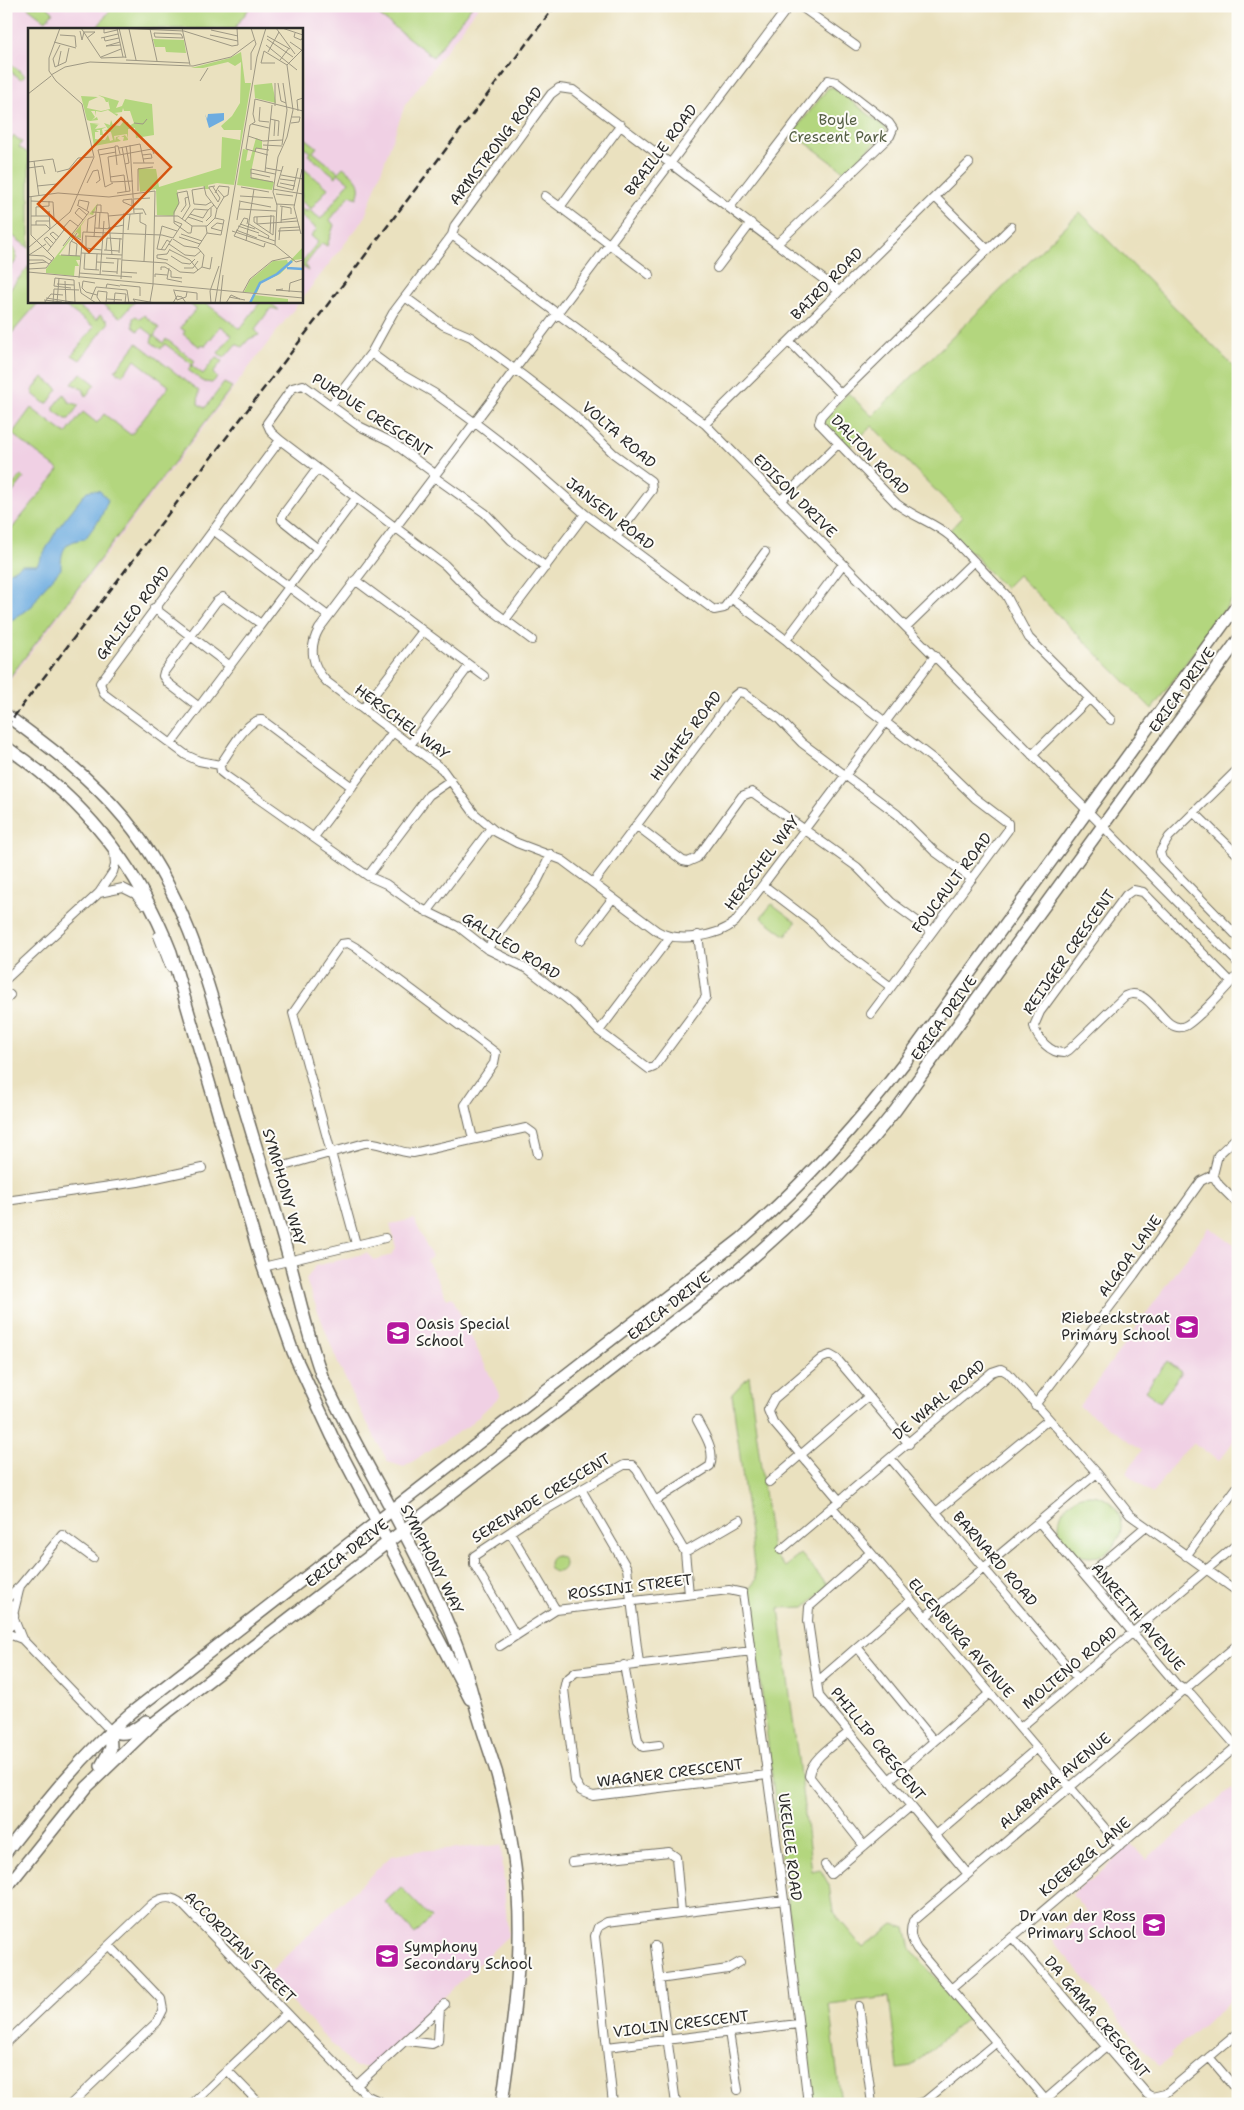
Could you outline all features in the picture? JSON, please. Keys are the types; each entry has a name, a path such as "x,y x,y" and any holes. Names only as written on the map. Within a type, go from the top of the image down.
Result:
{"main road":[{"name":"ERICA DRIVE","path":"6,1852 62,1780 110,1730 158,1690 742,1238 806,1178 833,1150 888,1084 1238,604"},
{"name":"ERICA DRIVE","path":"6,1888 87,1787 155,1722 401,1530 717,1288 804,1213 851,1164 895,1110 1238,640"},
{"name":"SYMPHONY WAY","path":"6,715 62,756 116,808 141,842 180,906 206,974 289,1260 310,1344 322,1376 392,1510 451,1630 468,1674 476,1709 497,1776 509,1830 518,1896 519,1957 502,2104"},
{"name":"SYMPHONY WAY","path":"6,746 65,792 113,845 145,894 162,930 263,1267 282,1322 305,1379 376,1522 476,1709"},
{"path":"87,1787 106,1759 111,1748 110,1730 121,1734 132,1731 175,1699 215,1675"}],"street":[{"name":"BRAILLE ROAD","path":"557,312 789,6"},
{"path":"800,6 856,46"},
{"path":"730,207 828,80 836,82 889,123 893,129 890,136 778,243"},
{"name":"ARMSTRONG ROAD","path":"452,236 455,225 556,90 566,88 573,90 621,125 840,291"},
{"path":"560,207 621,125"},
{"name":"BAIRD ROAD","path":"705,424 969,163"},
{"path":"545,196 650,275"},
{"path":"935,197 988,250"},
{"path":"717,268 751,223"},
{"name":"DALTON ROAD","path":"1011,227 841,394 820,420 822,427 897,504 908,513 943,530 974,561 1006,595 1029,638 1111,720"},
{"path":"331,405 371,353 392,313 452,236"},
{"name":"EDISON DRIVE","path":"452,236 557,312 705,424 1238,963"},
{"path":"405,297 443,325 471,337 514,369"},
{"name":"HERSCHEL WAY","path":"557,312 328,616 314,640 312,653 315,666 327,682 442,769 474,813 491,828 510,840 551,854 562,860 658,931 670,937 717,932 732,925 935,656"},
{"path":"789,341 841,394"},
{"name":"JANSEN ROAD","path":"371,353 394,370 434,393 474,422 525,461 584,514 714,610 724,608 731,598"},
{"name":"VOLTA ROAD","path":"514,369 574,414 614,454 652,483 652,490 616,538"},
{"name":"PURDUE CRESCENT","path":"532,640 480,601 445,565 396,526 280,440 271,432 267,423 292,388 303,385 359,426 392,442 486,513 511,540 546,567"},
{"name":"GALILEO ROAD","path":"280,440 102,678 100,686 104,694 192,758 220,768 368,876 386,884 427,912 458,928 487,949 528,969 572,1003 599,1031 649,1069 654,1067 706,997 698,935"},
{"path":"781,500 838,444"},
{"path":"317,469 282,516 282,520 318,549"},
{"path":"171,744 356,498"},
{"path":"505,620 584,514"},
{"path":"213,530 328,616"},
{"path":"765,552 731,598 786,640 832,681 884,722"},
{"path":"906,627 974,561"},
{"path":"786,640 843,564"},
{"path":"355,580 484,676"},
{"path":"199,707 168,683 163,676 216,602 223,597 261,624"},
{"path":"154,608 230,666"},
{"path":"363,709 423,630"},
{"path":"410,745 469,666"},
{"name":"HUGHES ROAD","path":"593,883 734,696 739,692 744,693 778,718 802,743 845,775"},
{"path":"1032,755 1089,699"},
{"path":"220,768 249,724 258,719 262,720 352,787"},
{"name":"FOUCAULT ROAD","path":"872,1014 1008,830 1008,824 975,798 941,765 884,722"},
{"path":"314,837 393,732"},
{"path":"1238,769 1161,847 1160,857 1238,937"},
{"path":"845,775 897,814 934,851 972,879"},
{"path":"368,876 429,795 451,780"},
{"path":"636,825 688,862 698,858 742,796 748,792 757,794 857,867 891,902 932,932"},
{"path":"1194,812 1238,855"},
{"path":"427,912 491,828"},
{"path":"6,979 99,893 113,872 115,864 113,845"},
{"path":"487,949 536,884 551,854"},
{"path":"763,885 813,923 830,942 892,987"},
{"path":"99,893 123,888 131,890 140,899 160,939 195,1036"},
{"name":"REIJGER CRESCENT","path":"1133,890 1143,892 1231,982 1183,1027 1172,1025 1143,997 1136,994 1122,999 1064,1053 1052,1050 1039,1037 1034,1026 1040,1012 1126,895 1133,890"},
{"path":"581,940 613,898"},
{"path":"599,1031 670,937"},
{"path":"356,1244 293,1013 337,949 345,942 363,953 496,1053 494,1063 464,1105 473,1139"},
{"path":"1231,982 1238,975"},
{"path":"284,1166 371,1142 399,1152 413,1153 526,1128 533,1133 538,1154"},
{"path":"1238,1136 1218,1155 1213,1175 1218,1184 1238,1204"},
{"path":"6,1201 138,1182 202,1168"},
{"name":"ALGOA LANE","path":"1035,1405 1134,1275 1201,1181 1213,1175"},
{"path":"263,1267 385,1238"},
{"path":"840,1501 773,1422 768,1410 774,1399 827,1356 835,1357 909,1444"},
{"name":"DE WAAL ROAD","path":"782,1550 996,1370 1007,1372 1096,1473 1130,1515 1238,1592"},
{"path":"769,1482 868,1397"},
{"path":"655,1501 710,1466 713,1459 712,1450 697,1420"},
{"path":"936,1512 1048,1420"},
{"name":"BARNARD ROAD","path":"890,1458 1078,1679"},
{"name":"SERENADE CRESCENT","path":"516,1636 473,1560 476,1552 581,1489 628,1464 637,1470 685,1552 689,1594"},
{"path":"925,1617 1096,1473"},
{"path":"1186,1556 1238,1486"},
{"path":"581,1489 627,1568 639,1663"},
{"name":"ELSENBURG AVENUE","path":"832,1507 1120,1846"},
{"path":"685,1552 740,1520"},
{"name":"ANREITH AVENUE","path":"1039,1522 1178,1685 1191,1694 1237,1748"},
{"path":"1086,1577 1146,1527"},
{"path":"510,1532 556,1610"},
{"path":"14,1611 6,1600 62,1535 93,1558"},
{"name":"MOLTENO ROAD","path":"1020,1728 1238,1543"},
{"name":"PHILLIP CRESCENT","path":"870,1553 809,1608 808,1622 819,1696 967,1873"},
{"path":"20,1586 14,1619 22,1639"},
{"name":"ROSSINI STREET","path":"500,1646 556,1610 729,1590 743,1594"},
{"name":"UKELELE ROAD","path":"743,1594 784,1900 808,2104"},
{"path":"817,1682 911,1600"},
{"path":"14,1619 6,1631 22,1639 110,1730"},
{"name":"ALABAMA AVENUE","path":"951,1989 917,1949 912,1940 910,1930 913,1921 967,1873 1238,1644"},
{"path":"857,1647 934,1741"},
{"name":"WAGNER CRESCENT","path":"752,1651 639,1663 576,1672 570,1675 564,1684 575,1781 581,1791 593,1796 767,1775"},
{"path":"624,1665 638,1741 643,1747 659,1745"},
{"path":"889,1780 990,1693"},
{"path":"848,1732 816,1761 811,1767 809,1776 864,1846"},
{"path":"935,1835 1037,1748"},
{"name":"KOEBERG LANE","path":"951,1989 1237,1748"},
{"path":"825,1865 831,1874 911,1806"},
{"path":"572,1862 669,1852 676,1857 681,1912"},
{"name":"ACCORDIAN STREET","path":"6,2043 156,1901 164,1898 175,1899 183,1905 356,2086 370,2098 386,2104"},
{"name":"VIOLIN CRESCENT","path":"784,1900 607,1922 598,1927 594,1936 607,2047 798,2024"},
{"name":"DA GAMA CRESCENT","path":"1012,1937 1141,2090 1152,2097 1165,2094 1238,2033"},
{"path":"72,2104 157,2022 163,2010 161,2000 109,1945"},
{"path":"655,1946 676,2104"},
{"path":"659,1978 728,1969 740,1962"},
{"path":"951,1989 1047,2102 1105,2048"},
{"path":"356,2086 407,2041 442,2006 438,2041 432,2044 407,2041"},
{"path":"858,2006 872,2104"},
{"path":"192,2104 287,2014"},
{"path":"730,2032 738,2090"},
{"path":"914,2104 924,2102 997,2042"},
{"path":"607,2047 613,2104"},
{"path":"1209,2057 1238,2091"},
{"path":"227,2070 260,2104"}],"shaded area":[{"path":"6,6 479,6 405,105 364,219 302,299 302,28 28,28 28,302 299,302 6,685"},
{"name":"Oasis Special School","path":"414,1219 432,1257 427,1260 447,1299 452,1297 500,1396 468,1426 404,1467 388,1462 355,1400 337,1361 306,1280 315,1266 367,1253 374,1260 392,1255 396,1248 390,1224"},
{"name":"Riebeeckstraat Primary School","path":"1209,1227 1238,1248 1238,1435 1219,1461 1194,1443 1180,1455 1152,1494 1126,1473 1142,1450 1079,1406"},
{"name":"Dr van der Ross Primary School","path":"1232,1788 1238,1795 1238,1996 1170,2053 1172,2056 1159,2067 1052,1940 1086,1911 1072,1894 1087,1881 1090,1882 1131,1844 1146,1860"},
{"name":"Symphony Secondary School","path":"501,1845 508,1936 371,2067 354,2067 266,1975 391,1856 417,1851"}],"green space":[{"path":"26,6 46,6 53,12 46,21"},
{"path":"113,6 251,6 235,28 97,28"},
{"path":"367,6 472,6 433,57"},
{"path":"6,60 25,75 21,79 6,68"},
{"name":"Boyle Crescent Park","path":"833,87 885,127 887,131 845,172 793,133 828,88"},
{"path":"14,136 22,142 19,147 28,153 28,247 6,231 6,146"},
{"path":"302,136 317,147 313,152 338,172 343,167 351,173 359,184 359,192 357,198 350,195 330,220 334,225 327,246 322,243 305,265 308,271 302,267 302,262 318,242 311,236 317,229 302,217 302,209 306,212 308,209 321,219 349,182 338,173 336,177 308,155 310,152 302,147"},
{"path":"304,169 328,188 311,209 302,202 302,171"},
{"path":"1080,212 1238,371 1238,592 1152,709 1018,575 1005,588 982,565 975,554 969,552 949,531 962,517 872,426 847,449 822,421 848,393 872,416"},
{"path":"6,243 15,250 17,259 6,275"},
{"path":"28,267 28,302 37,302 37,304 6,340 6,294"},
{"path":"59,302 74,302 96,320 100,315 109,322 80,360 72,355 94,327"},
{"path":"99,302 134,302 121,317"},
{"path":"187,302 204,302 240,329 260,302 273,302 272,304 279,310 271,308 255,329 259,335 249,339 242,347 236,344 224,358 218,353 232,335 221,326 205,346 202,344 200,347 183,334 185,331 180,328 196,309"},
{"path":"144,315 159,328 154,336 163,343 166,339 195,361 192,366 203,374 216,357 222,361 213,373 217,378 212,383 204,382 188,370 192,364 165,344 161,349 151,342 153,335 142,327 138,331 133,327 133,318 136,316 140,319"},
{"path":"137,343 199,391 198,404 205,408 224,383 232,387 6,682 6,536 59,470 12,434 31,408 66,434 83,412 97,423 104,414 131,435 169,386 135,360 122,375 115,371"},
{"path":"81,373 95,384 86,396 82,388 72,384"},
{"path":"43,377 58,389 48,403 44,403 32,391"},
{"path":"64,394 69,402 79,405 69,419 54,411 54,407"},
{"path":"21,475 24,478 6,501 6,493"},
{"path":"772,904 796,922 786,936 761,917"},
{"path":"1167,1361 1182,1372 1160,1402 1145,1391"},
{"path":"749,1376 772,1552 785,1567 801,1554 828,1586 805,1607 779,1608 812,1871 820,1869 829,1885 833,1912 863,1948 893,1924 906,1928 911,1949 969,2017 911,2067 898,2069 889,1997 829,2004 841,2104 812,2104 749,1589 756,1580 732,1394"},
{"path":"1084,1495 1096,1495 1112,1504 1119,1514 1121,1526 1119,1538 1112,1548 1096,1557 1084,1557 1073,1552 1064,1543 1059,1532 1059,1520 1064,1509 1073,1500"},
{"path":"557,1556 563,1558 565,1564 563,1570 557,1572 551,1570 549,1564 551,1558"},
{"path":"401,1887 431,1918 415,1934 385,1902"}],"water":[{"path":"87,491 100,491 108,500 101,517 85,539 68,544 63,552 61,569 42,590 32,606 6,624 6,574 22,565 37,565 58,528"}],"railway":[{"path":"6,727 555,6"}],"place":[{"name":"Riebeeckstraat Primary School","path":"1187,1327"},
{"name":"Oasis Special School","path":"398,1333"},
{"name":"Dr van der Ross Primary School","path":"1154,1925"},
{"name":"Symphony Secondary School","path":"387,1956"}]}
